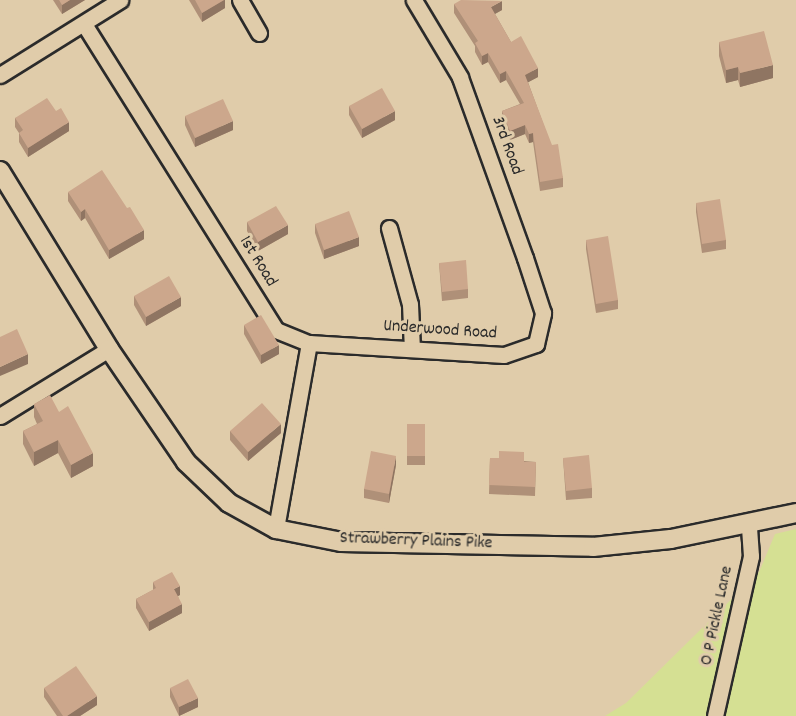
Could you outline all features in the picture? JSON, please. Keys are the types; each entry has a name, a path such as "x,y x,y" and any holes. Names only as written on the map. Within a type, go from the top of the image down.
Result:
{"street":[{"path":"0,75 120,0"},
{"path":"240,0 259,33"},
{"name":"3rd Road","path":"414,0 460,77 543,313"},
{"name":"1st Road","path":"84,24 276,330 309,343"},
{"name":"Strawberry Plains Pike","path":"0,171 109,349 186,462 229,503 276,529 341,542 592,547 671,539 796,513"},
{"path":"389,228 410,304 412,349"},
{"name":"Underwood Road","path":"309,343 504,355 536,344 543,313"},
{"path":"276,529 309,343"},
{"path":"0,416 109,349"},
{"name":"O P Pickle Lane","path":"715,716 751,556 749,524"}],"green space":[{"path":"796,529 796,716 605,716 626,703 759,572 775,534"}],"building":[{"path":"59,0 70,0 62,5"},
{"path":"195,0 224,0 202,13"},
{"path":"461,0 502,1 491,7 511,42 521,36 538,68 525,75 552,145 558,144 563,178 540,182 533,133 529,134 525,125 510,131 502,111 524,103 506,71 500,74 488,53 482,56 475,43 478,41 454,4"},
{"path":"764,31 773,65 740,73 738,67 726,70 719,42"},
{"path":"382,88 395,111 362,129 349,106"},
{"path":"47,98 56,111 61,108 69,122 28,148 19,133 23,130 15,118"},
{"path":"223,99 233,121 195,138 185,116"},
{"path":"102,170 144,230 109,250 85,209 81,212 68,192"},
{"path":"720,199 726,240 702,244 696,203"},
{"path":"276,206 288,225 258,242 247,222"},
{"path":"349,211 359,237 324,250 315,224"},
{"path":"608,236 618,300 596,304 586,240"},
{"path":"466,260 468,289 442,292 439,263"},
{"path":"169,276 181,297 146,317 134,296"},
{"path":"261,315 279,345 261,355 244,325"},
{"path":"17,329 28,354 0,367 0,337"},
{"path":"50,395 59,412 68,406 93,453 71,465 58,440 34,452 23,431 43,421 34,404"},
{"path":"262,403 281,424 248,452 230,431"},
{"path":"407,424 425,424 425,456 407,456"},
{"path":"371,451 396,456 389,494 364,489"},
{"path":"499,451 524,452 524,462 536,462 535,487 489,485 490,458 499,458"},
{"path":"589,455 592,488 566,491 563,458"},
{"path":"172,572 180,586 174,589 182,604 149,622 136,599 156,588 153,582"},
{"path":"76,666 97,696 67,716 63,716 44,688"},
{"path":"188,679 198,698 179,707 170,688"}]}
